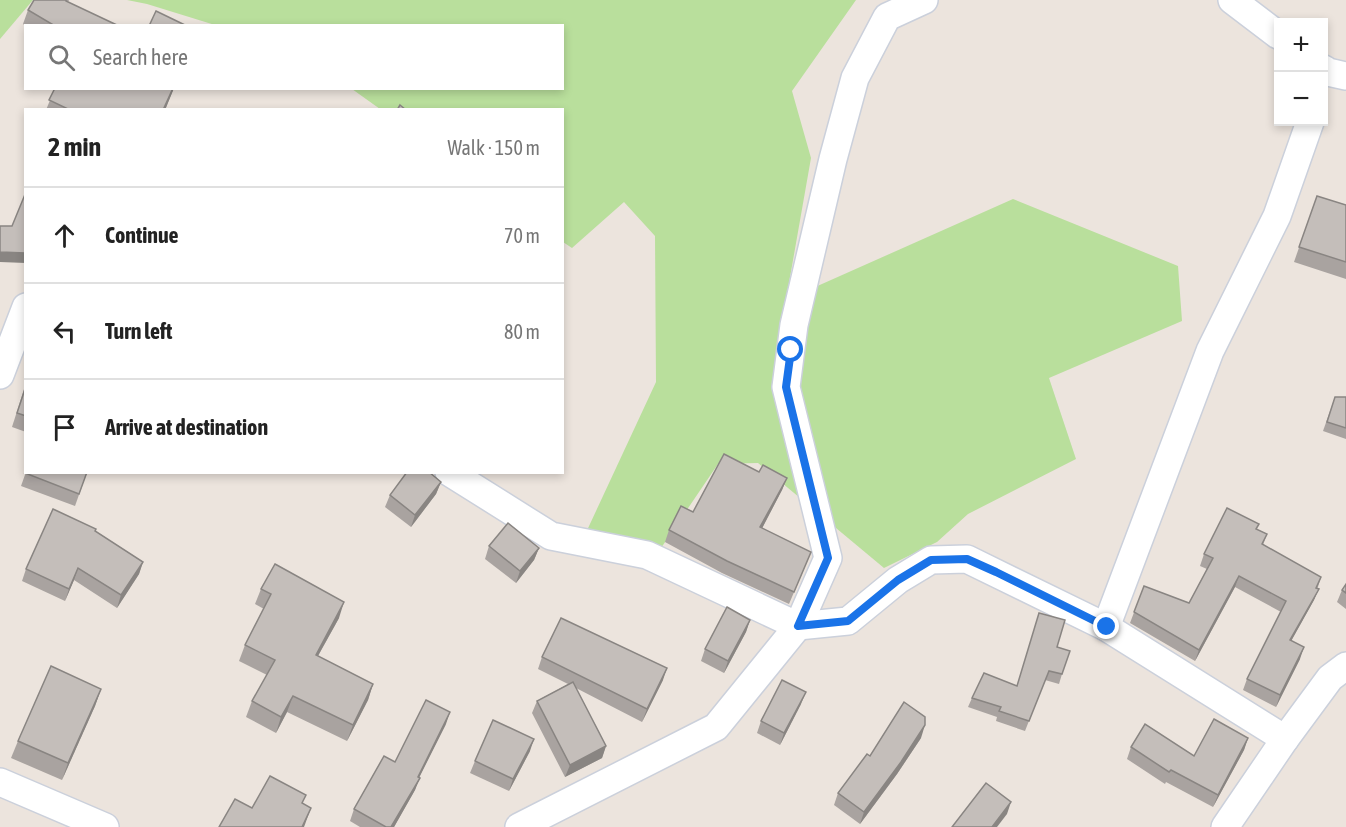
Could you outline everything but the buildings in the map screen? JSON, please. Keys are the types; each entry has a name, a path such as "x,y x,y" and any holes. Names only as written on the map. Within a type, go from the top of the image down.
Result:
{"street":[{"path":"519,827 716,727 798,626 828,558 786,387 794,325 833,159 855,78 881,9 924,0"},
{"path":"1232,0 1274,32"},
{"path":"1107,627 1210,351 1278,216 1309,126"},
{"path":"0,375 24,312"},
{"path":"452,474 551,536 647,555 798,626 848,621 898,580 931,560 967,559 1107,627 1285,739"},
{"path":"1225,827 1329,678 1346,666"},
{"path":"0,782 105,827"}],"green space":[{"path":"0,0 33,0 0,39"},
{"path":"127,0 856,0 792,91 811,158 786,300 1013,199 1178,266 1182,321 1049,378 1076,459 968,514 937,542 884,568 758,463 718,464 659,551 583,539 656,382 655,236 624,202 572,248 564,243 564,108 379,108 353,90 564,90 564,24 212,24"}],"route":[{"path":"791,350 786,387 828,558 798,626 848,621 898,580 931,560 967,559 1107,627"}]}
